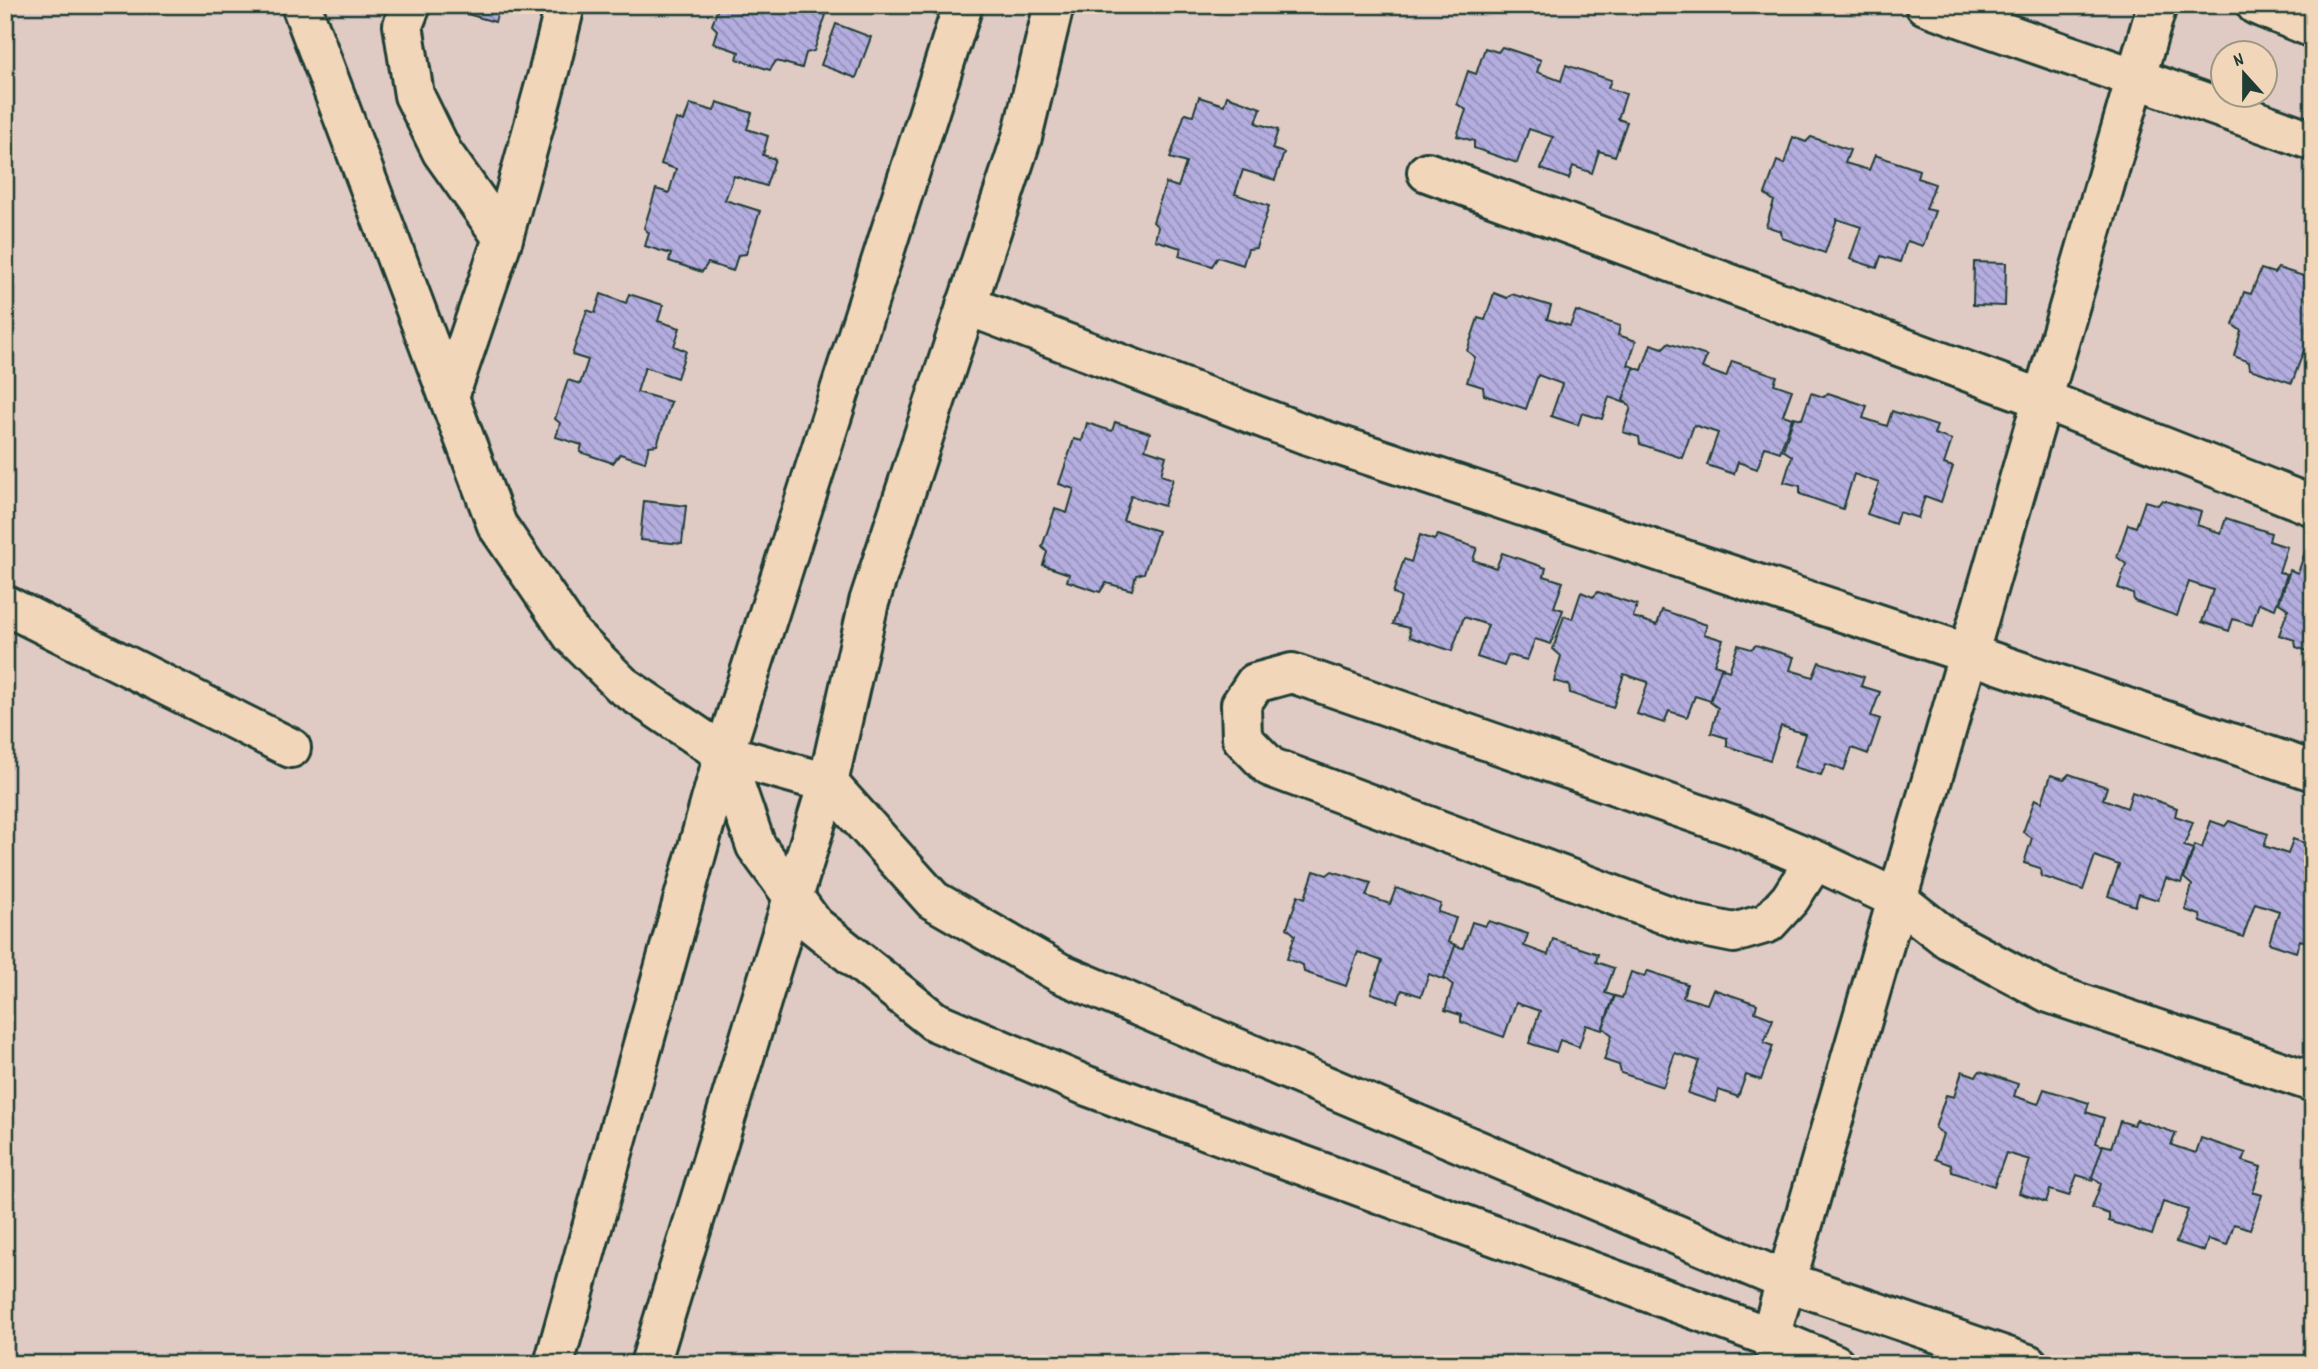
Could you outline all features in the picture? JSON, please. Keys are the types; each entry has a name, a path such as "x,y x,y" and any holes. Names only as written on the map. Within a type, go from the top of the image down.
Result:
{"street":[{"path":"301,5 497,525 572,635 622,685 724,754 828,783 933,900 1060,973 1788,1282 2028,1364"},
{"path":"411,5 403,25 414,95 442,152 503,238"},
{"path":"449,397 503,238 565,5"},
{"path":"554,1364 724,754 963,5"},
{"path":"650,1364 828,783 869,602 1022,137 1054,5"},
{"path":"1926,5 2313,141"},
{"path":"1776,1350 1788,1282 2157,5"},
{"path":"2256,5 2313,28"},
{"path":"1427,172 2042,399 2313,506"},
{"path":"966,305 1306,434 2313,771"},
{"path":"5,605 291,748"},
{"path":"1815,860 1790,899 1768,923 1734,933 1694,925 1270,767 1242,738 1241,704 1255,683 1292,673 1733,826 1815,860 1897,898 1948,939 2049,993 2313,1082"},
{"path":"724,754 756,846 814,925 934,1021 1087,1086 1776,1350 1835,1364"}],"building":[{"path":"459,5 500,5 495,22 457,11"},
{"path":"719,5 816,5 828,9 814,51 806,53 802,68 776,61 770,70 737,59 739,52 713,43 717,30 712,25"},
{"path":"836,24 871,37 856,78 821,65"},
{"path":"1502,47 1541,60 1537,72 1561,81 1566,65 1611,80 1608,88 1626,94 1618,119 1627,122 1615,156 1599,151 1592,173 1573,166 1569,179 1541,169 1553,137 1529,129 1517,163 1474,148 1474,141 1457,136 1466,110 1457,104 1468,71 1476,74 1485,48 1498,52"},
{"path":"1227,96 1261,108 1256,123 1278,130 1272,149 1284,153 1275,180 1243,170 1235,194 1269,206 1256,248 1248,249 1243,265 1218,257 1212,266 1179,256 1181,248 1155,240 1158,227 1153,222 1166,183 1178,187 1186,163 1170,158 1185,113 1193,115 1199,97 1224,105"},
{"path":"717,102 752,113 747,129 768,136 763,155 775,159 766,186 734,176 725,200 760,211 746,254 738,255 733,271 708,263 702,272 669,261 671,254 645,246 649,233 644,228 656,189 669,193 676,169 661,164 676,119 684,121 690,104 714,111"},
{"path":"1793,137 1806,142 1811,137 1850,150 1845,163 1869,170 1875,155 1919,170 1917,178 1935,184 1926,209 1935,211 1923,246 1907,241 1900,262 1881,256 1877,268 1850,259 1861,227 1837,219 1825,253 1782,238 1781,231 1766,226 1774,201 1765,194 1777,161 1784,164"},
{"path":"1974,262 2006,263 2005,306 1973,305"},
{"path":"2278,268 2313,279 2313,352 2304,350 2292,383 2250,369 2249,362 2234,356 2241,331 2233,325 2244,292 2251,294 2261,269 2274,273"},
{"path":"1494,293 1507,298 1512,294 1551,306 1547,319 1570,326 1576,311 1620,326 1618,335 1636,341 1628,365 1636,368 1625,403 1609,397 1602,419 1582,413 1578,425 1551,416 1562,384 1538,375 1526,409 1484,395 1483,387 1467,382 1475,357 1467,351 1478,318 1485,320"},
{"path":"601,294 626,303 629,294 663,305 658,321 680,328 674,346 686,351 677,378 645,367 637,392 671,402 657,445 649,446 645,462 620,454 613,463 580,452 582,445 556,437 560,423 555,419 568,380 580,384 588,360 572,355 587,310 595,313"},
{"path":"1668,343 1707,356 1702,368 1726,377 1732,361 1777,376 1774,384 1792,390 1783,415 1792,418 1780,452 1765,447 1757,469 1738,462 1734,474 1707,465 1718,433 1694,425 1682,458 1640,444 1639,437 1623,432 1631,407 1623,400 1634,368 1642,370 1651,344 1663,348"},
{"path":"1811,393 1824,397 1828,393 1867,406 1863,418 1887,426 1892,411 1937,426 1934,434 1952,440 1944,464 1953,467 1941,502 1925,496 1918,518 1899,512 1895,524 1867,514 1879,483 1854,474 1843,509 1800,494 1800,486 1784,482 1792,456 1783,450 1794,417 1802,419"},
{"path":"1115,422 1150,433 1145,449 1166,456 1161,475 1173,479 1164,506 1131,496 1123,520 1158,531 1144,573 1136,575 1132,590 1106,583 1100,592 1067,581 1069,574 1043,565 1047,552 1042,547 1055,509 1067,513 1074,489 1059,484 1074,439 1082,441 1087,423 1112,431"},
{"path":"2162,500 2201,512 2197,525 2221,533 2226,518 2271,533 2269,541 2287,547 2279,572 2287,574 2275,609 2259,603 2252,625 2233,619 2229,631 2202,622 2213,590 2189,582 2177,616 2134,601 2133,594 2118,588 2126,564 2117,557 2128,524 2136,527 2145,501 2158,505"},
{"path":"644,501 686,506 682,544 640,540"},
{"path":"1420,535 1434,540 1438,535 1477,548 1473,560 1496,568 1502,553 1546,568 1544,576 1563,582 1554,607 1563,610 1551,644 1535,639 1527,660 1508,655 1504,666 1477,657 1488,625 1464,617 1452,651 1410,637 1409,628 1393,624 1401,598 1393,593 1404,559 1411,562"},
{"path":"2307,546 2313,548 2313,653 2296,647 2295,640 2279,635 2288,609 2279,603 2290,570 2298,573"},
{"path":"1581,592 1593,597 1598,592 1637,605 1633,617 1657,625 1662,610 1707,625 1704,634 1723,640 1714,664 1723,667 1711,701 1695,696 1687,717 1669,711 1664,723 1637,714 1648,682 1624,674 1613,708 1570,693 1569,685 1554,681 1561,656 1553,649 1564,616 1572,619"},
{"path":"1738,645 1751,649 1756,645 1794,657 1790,670 1813,677 1819,662 1864,677 1861,686 1880,692 1871,716 1880,719 1868,754 1852,748 1844,770 1826,764 1821,775 1794,767 1805,734 1781,726 1770,760 1727,746 1727,738 1711,733 1718,708 1710,702 1721,668 1729,671"},
{"path":"2069,774 2107,787 2103,799 2127,808 2132,792 2177,808 2175,816 2193,822 2184,846 2193,849 2181,883 2166,878 2158,900 2139,894 2135,906 2108,896 2119,865 2095,856 2083,890 2041,876 2040,868 2024,863 2032,838 2023,832 2035,799 2042,802 2051,775 2064,779"},
{"path":"2211,821 2225,826 2229,821 2268,834 2264,846 2288,854 2293,839 2313,846 2313,944 2300,940 2296,952 2269,943 2279,911 2255,903 2243,937 2201,922 2200,915 2185,910 2192,885 2184,878 2195,845 2202,848"},
{"path":"1314,871 1327,875 1332,871 1371,883 1366,896 1390,904 1396,888 1441,904 1438,912 1456,918 1448,942 1456,945 1444,980 1429,974 1421,996 1402,990 1398,1002 1371,993 1382,961 1358,952 1346,986 1304,972 1303,965 1287,959 1295,935 1287,928 1298,895 1305,898"},
{"path":"1489,921 1528,934 1524,946 1548,955 1553,939 1598,954 1596,962 1614,968 1605,993 1614,996 1602,1030 1586,1025 1579,1047 1560,1040 1556,1052 1529,1043 1540,1011 1516,1003 1504,1037 1461,1022 1461,1015 1445,1010 1453,985 1444,978 1455,946 1463,948 1472,922 1485,926"},
{"path":"1648,971 1687,984 1683,997 1707,1004 1713,989 1757,1004 1755,1012 1773,1019 1764,1043 1773,1046 1761,1080 1746,1075 1738,1097 1719,1090 1715,1102 1688,1093 1699,1061 1675,1053 1663,1087 1621,1073 1619,1065 1604,1060 1612,1035 1603,1028 1615,996 1622,998 1631,972 1644,976"},
{"path":"1962,1071 1976,1076 1980,1071 2018,1084 2014,1096 2038,1104 2044,1089 2089,1103 2086,1112 2104,1118 2096,1143 2104,1146 2093,1180 2077,1175 2069,1196 2050,1190 2046,1202 2019,1193 2030,1160 2006,1153 1994,1186 1952,1172 1951,1165 1935,1159 1943,1134 1935,1128 1946,1095 1954,1097"},
{"path":"2137,1120 2176,1133 2171,1145 2196,1153 2201,1138 2246,1153 2243,1161 2261,1167 2253,1192 2262,1195 2250,1229 2234,1224 2227,1245 2208,1239 2204,1251 2176,1242 2188,1210 2163,1202 2152,1235 2109,1221 2109,1214 2092,1208 2101,1184 2092,1177 2103,1145 2111,1147 2120,1121 2133,1125"}]}
